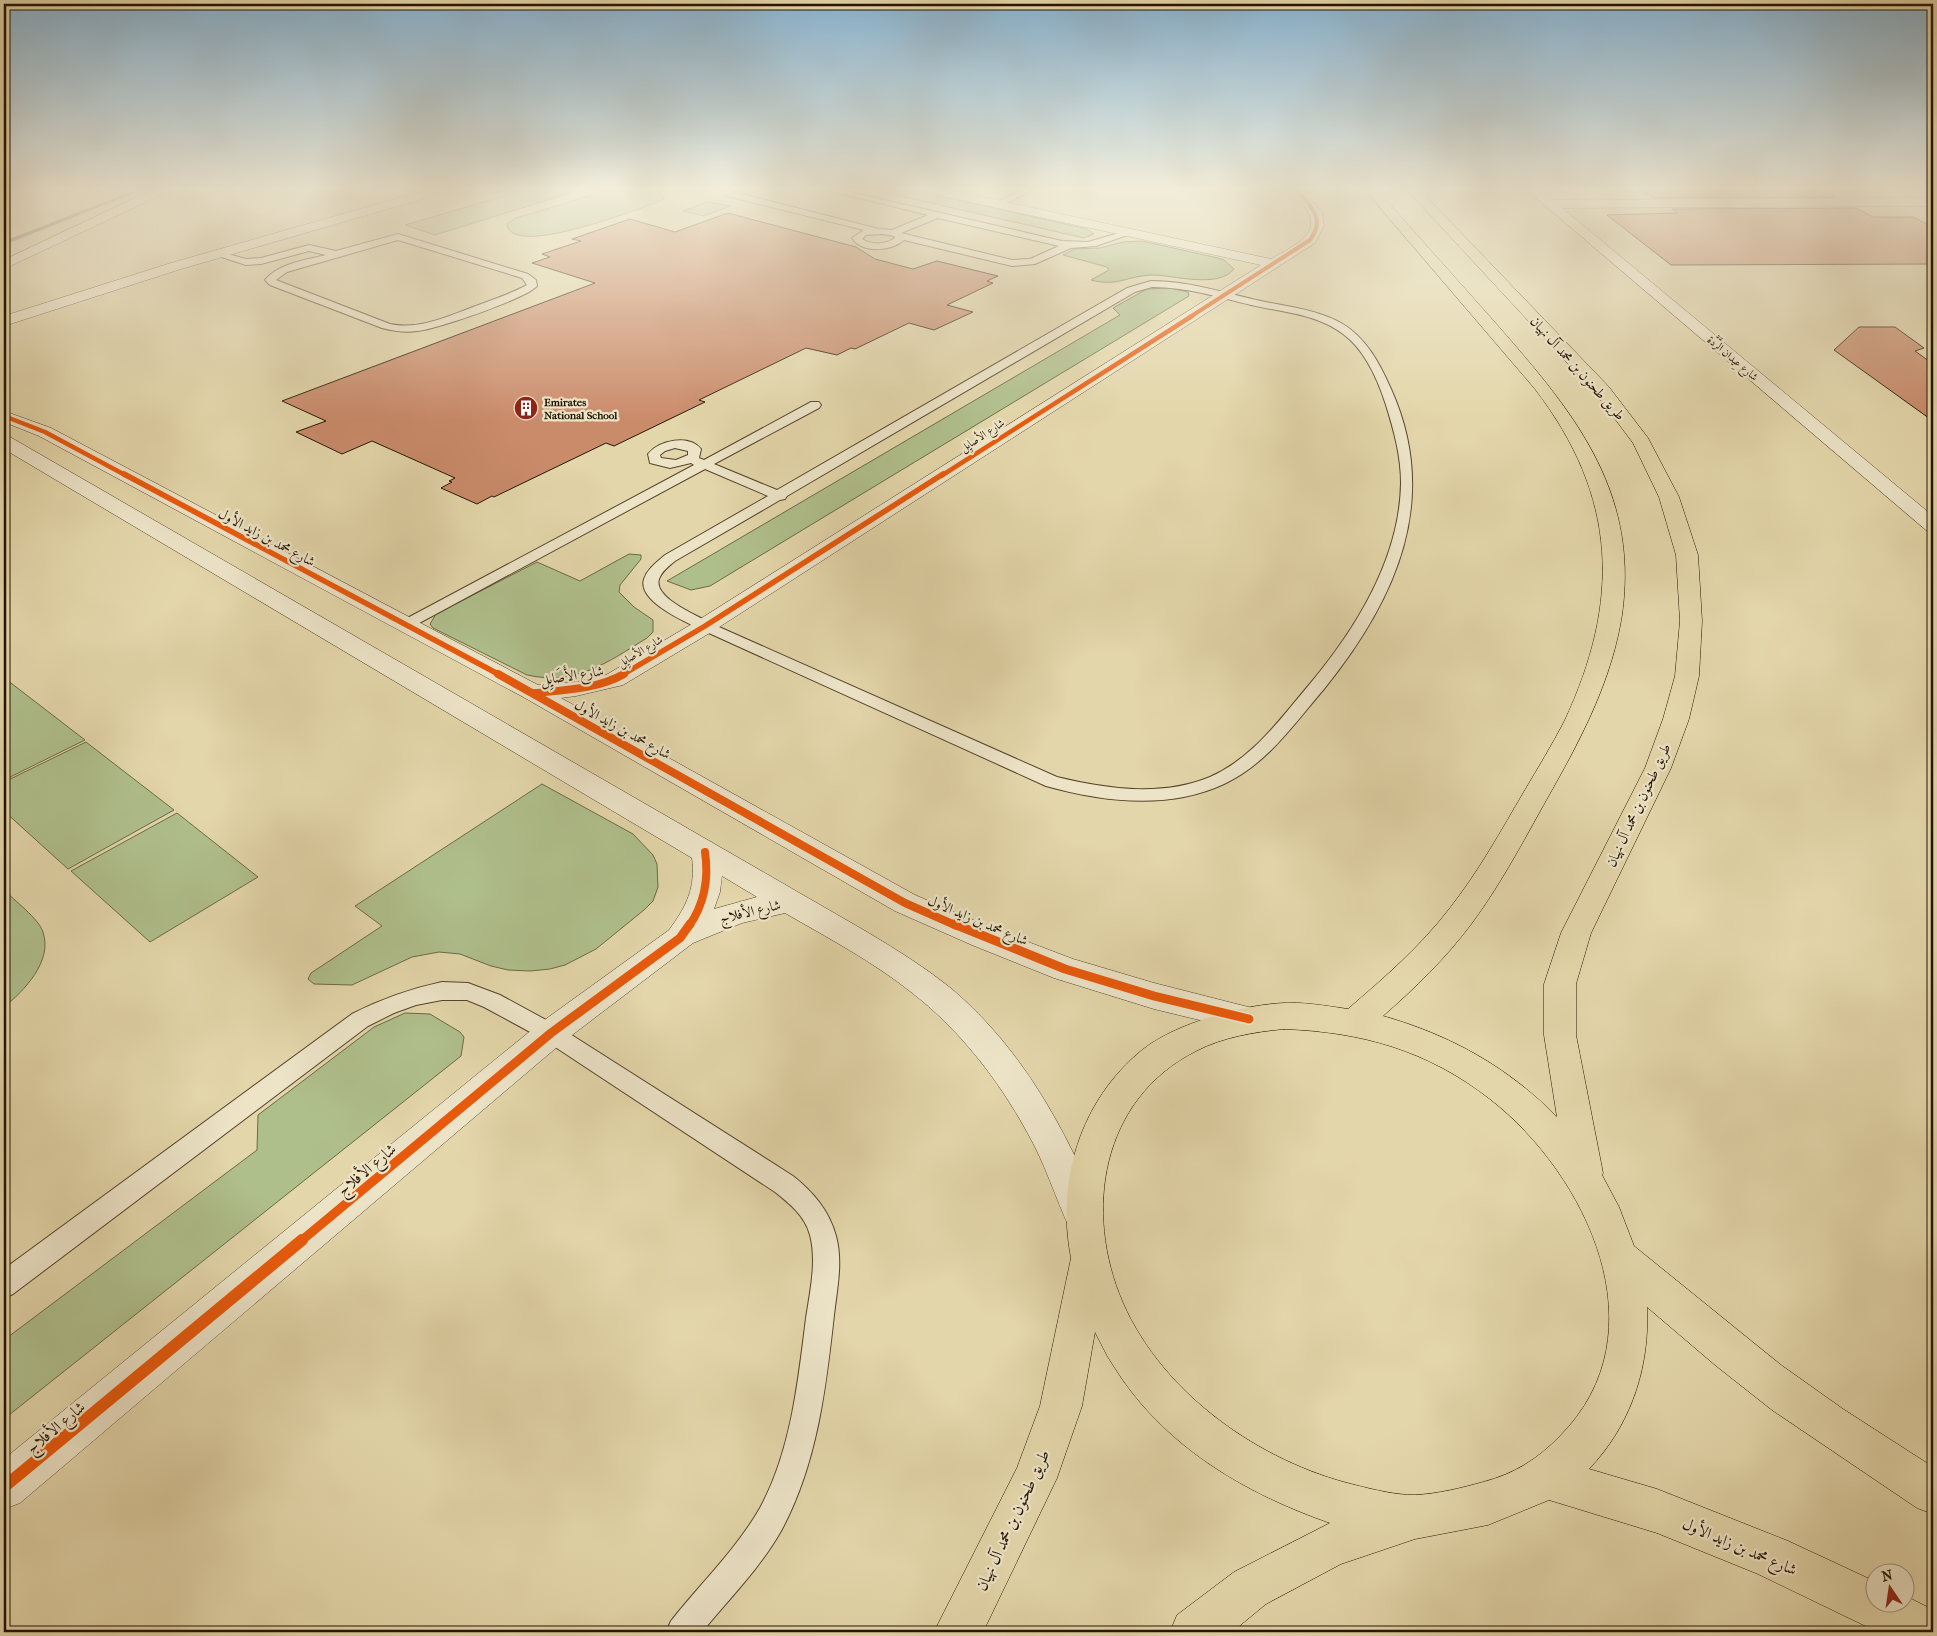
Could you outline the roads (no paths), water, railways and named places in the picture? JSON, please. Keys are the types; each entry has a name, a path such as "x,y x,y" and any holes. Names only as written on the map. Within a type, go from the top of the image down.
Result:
{"main road":[{"path":"1356,1022 1399,984 1435,947 1473,900 1502,855 1576,722 1603,646 1610,612 1613,549 1602,495 1592,470 1566,419 1529,370 1438,266"},
{"name":"طريق طحنون بن محمد آل نهيان","path":"1485,266 1603,391 1642,442 1669,497 1687,555 1691,621 1687,676 1676,718 1658,768 1576,934 1560,984 1560,1035 1586,1180"},
{"path":"1194,1632 1250,1588 1331,1545 1415,1517 1463,1510 1508,1498 1548,1478 1580,1450 1605,1417 1621,1380 1629,1340 1628,1299 1621,1259 1606,1218 1586,1180 1560,1145 1532,1114 1500,1087 1466,1065 1430,1046 1394,1032 1356,1022 1320,1016 1284,1016 1249,1019 1215,1028 1183,1042 1154,1060 1129,1083 1109,1111 1094,1142 1085,1178 1083,1217 1088,1258 1103,1304 1126,1350 1159,1393 1199,1432 1248,1466 1301,1492 1357,1508 1415,1517"},
{"name":"طريق طحنون بن محمد آل نهيان","path":"958,1632 1035,1478 1062,1406 1088,1258"},
{"path":"1621,1259 1689,1319 1767,1381 1852,1441 1933,1492"},
{"name":"شارع محمد بن زايد الأول","path":"1548,1478 1657,1511 1772,1557 1878,1606 1926,1632"}],"street":[{"path":"9,320 178,266"},
{"name":"شارع الأصايِل","path":"614,680 705,626 1266,266"},
{"name":"شارع عِيدان الرَّدَّة","path":"1623,266 1933,526"},
{"name":"شارع محمد بن زايد الأول","path":"4,416 45,432 534,693 905,903 983,937 1065,969 1154,996 1249,1019"},
{"path":"4,441 789,902 865,944 914,978 970,1025 1014,1080 1052,1143 1083,1217"},
{"name":"شارع الأَصَايِل","path":"534,693 576,689 614,680"},
{"name":"شارع الأَصَايِل","path":"599,730 602,703 614,680"},
{"name":"شارع الأفلاج","path":"684,934 698,913 705,892 708,871 705,852"},
{"name":"شارع الأفلاج","path":"4,1488 551,1033 684,934 710,921 736,912 789,902"}],"lane":[{"path":"299,266 276,274 270,280 386,326 404,329 428,327 439,323 527,290 533,282 525,276 494,266"},
{"path":"1151,284 1176,284 1222,294 1321,318 1341,327 1353,337 1384,385 1395,409 1407,461 1408,486 1406,512 1391,568 1377,600 1358,633 1333,667 1255,757 1237,770 1214,781 1188,789 1160,793 1133,795 1105,793 1060,784 705,626 654,596 650,588 650,578 657,568 670,558 780,496 1131,290 1151,284"},
{"path":"405,625 697,461 815,406"},
{"path":"697,461 780,496"},
{"path":"4,1285 360,1020 386,1007 414,997 442,991 468,992 492,1001 551,1033 798,1194 818,1220 825,1238 827,1258 825,1278 806,1420 786,1485 770,1519 746,1554 682,1632"}],"place":[{"name":"Emirates National School","path":"526,408"}]}
